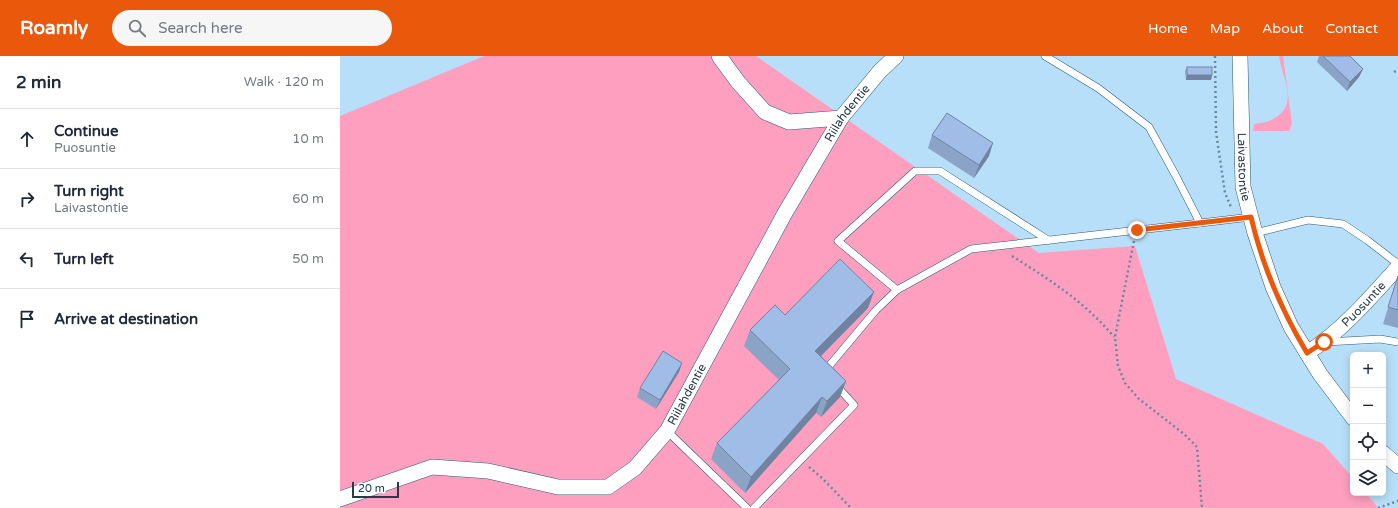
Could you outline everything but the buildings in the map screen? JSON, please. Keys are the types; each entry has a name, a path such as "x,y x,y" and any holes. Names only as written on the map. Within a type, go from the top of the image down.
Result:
{"street":[{"path":"719,56 738,82 765,112 789,122 841,118"},
{"name":"Riilahdentie","path":"340,499 432,467 488,471 558,487 608,487 635,468 667,431 785,213 841,118 880,71 896,56"},
{"name":"Laivastontie","path":"1240,56 1244,187 1255,233 1273,287 1291,327 1324,380 1350,414"},
{"name":"Puosuntie","path":"1307,353 1324,342 1362,307 1398,267"},
{"path":"1386,456 1398,466"}],"lane":[{"path":"1045,56 1098,88 1149,127 1200,223"},
{"path":"898,290 838,241 915,172 940,171 1048,240"},
{"path":"754,508 854,406 824,372 876,310 898,290 971,248 1251,217"},
{"path":"1255,233 1308,220 1343,224 1398,264"},
{"path":"1324,342 1380,339 1398,342"},
{"path":"667,431 747,508"}],"path":[{"path":"1394,72 1398,70"},
{"path":"1137,230 1114,337 1118,366 1125,383 1139,399 1184,434 1197,447 1202,508"},
{"path":"995,246 1040,274 1076,299 1100,319 1114,337"},
{"path":"801,460 823,479 852,508"},
{"path":"1378,508 1398,501"}],"shaded area":[{"path":"484,56 756,56 1039,253 1135,246 1176,379 1323,444 1350,475 1350,496 1368,496 1378,508 340,508 340,116"},
{"path":"1279,56 1283,56 1287,89"},
{"path":"1288,93 1292,124 1289,131 1253,131 1254,124 1269,121 1279,115 1285,108"}],"route":[{"path":"1137,230 1251,217 1273,287 1291,327 1307,353 1324,342"}]}
